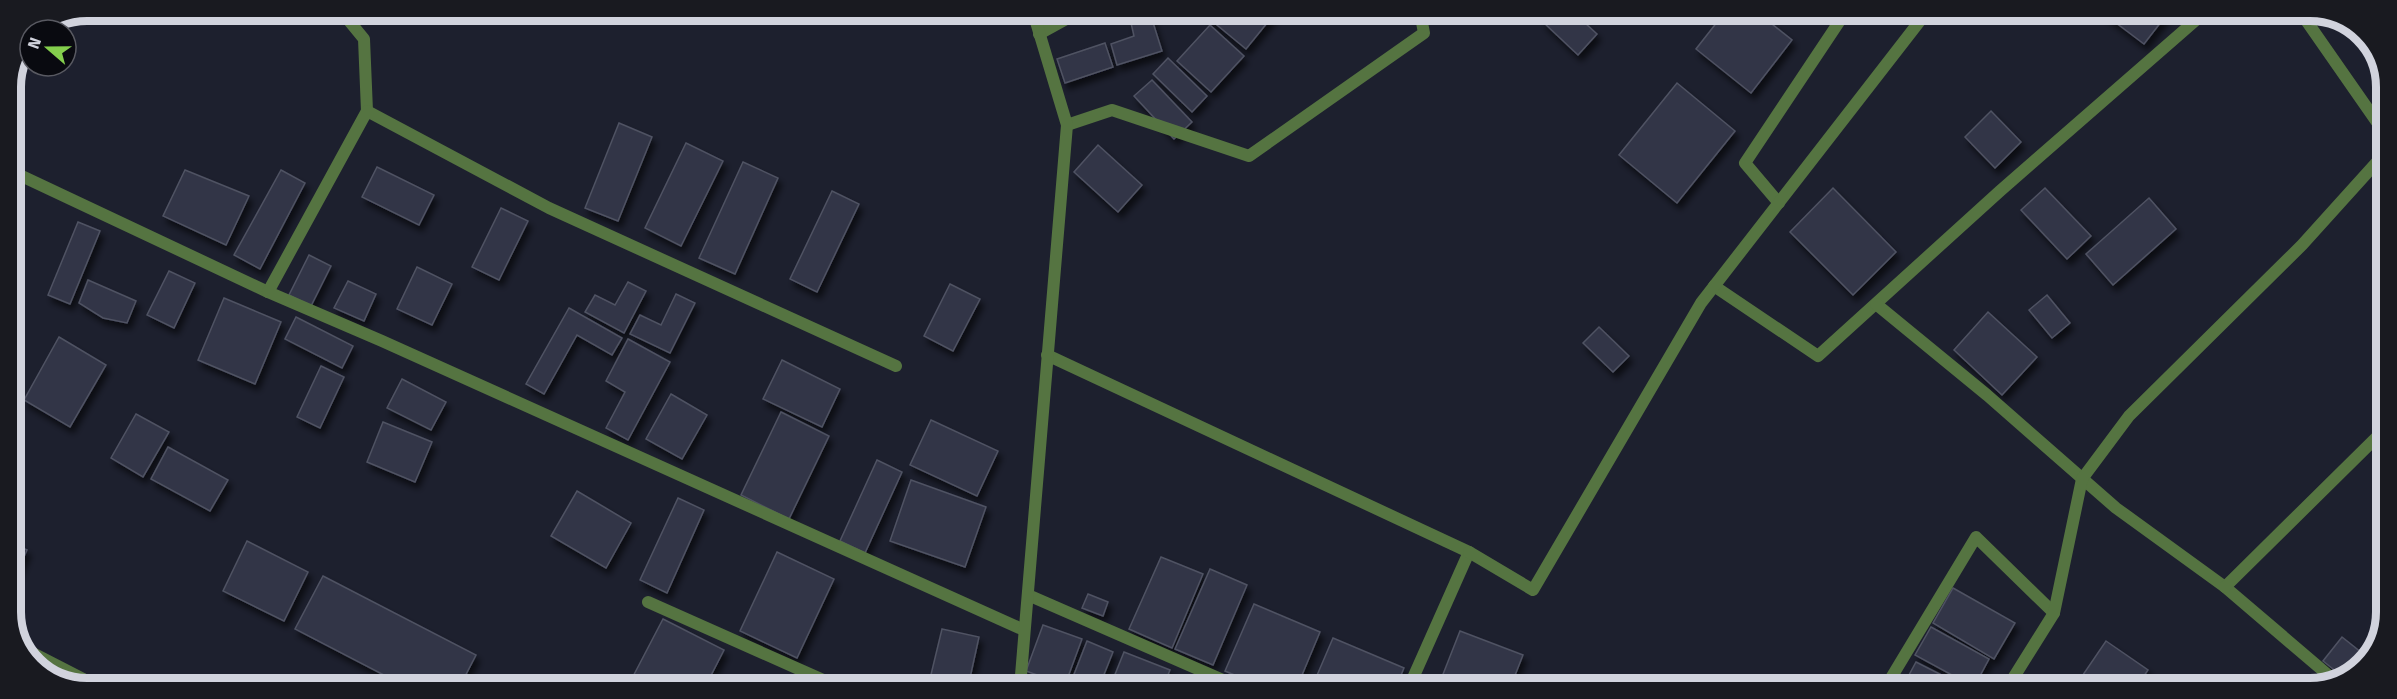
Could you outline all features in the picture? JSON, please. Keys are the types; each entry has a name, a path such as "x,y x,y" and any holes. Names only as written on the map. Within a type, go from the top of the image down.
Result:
{"street":[{"path":"268,292 367,111 364,39 349,21"},
{"path":"1021,678 1067,125 1036,21"},
{"path":"1040,34 1063,21"},
{"path":"1067,125 1112,110 1249,156 1424,33 1422,21"},
{"path":"1779,203 1745,163 1840,21"},
{"path":"1047,355 1469,552 1533,590 1701,303 1920,21"},
{"path":"1714,286 1818,356 2000,191 2195,21"},
{"path":"2307,21 2376,121"},
{"path":"367,111 549,208 896,366"},
{"path":"2013,678 2054,613 2082,479 2129,416 2302,245 2376,163"},
{"path":"21,176 268,292 1024,630"},
{"path":"1876,304 1987,395 2116,508 2225,587 2329,675"},
{"path":"2225,587 2376,438"},
{"path":"1891,678 1976,537 2054,613"},
{"path":"1413,678 1469,552"},
{"path":"1028,595 1218,678"},
{"path":"648,602 819,678"},
{"path":"36,655 80,677"}],"building":[{"path":"1153,21 1162,51 1117,65 1111,44 1134,36 1131,23"},
{"path":"1212,21 1269,21 1246,49"},
{"path":"1583,21 1597,34 1578,55 1543,22"},
{"path":"1718,21 1768,21 1792,40 1751,93 1696,49"},
{"path":"2114,21 2162,21 2144,44"},
{"path":"1210,25 1244,56 1211,92 1177,61"},
{"path":"1105,43 1113,67 1065,83 1057,59"},
{"path":"1168,58 1207,96 1192,112 1153,74"},
{"path":"1152,80 1192,122 1174,139 1134,96"},
{"path":"1677,83 1735,131 1677,203 1619,155"},
{"path":"1991,111 2021,142 1995,168 1965,137"},
{"path":"619,123 652,137 618,221 585,208"},
{"path":"686,143 723,161 681,246 645,228"},
{"path":"1098,145 1142,185 1118,212 1074,172"},
{"path":"743,162 778,178 735,274 699,258"},
{"path":"377,167 434,195 419,225 362,197"},
{"path":"185,170 249,196 226,245 163,216"},
{"path":"281,170 305,183 260,269 234,255"},
{"path":"1833,188 1896,252 1853,295 1790,232"},
{"path":"2045,188 2091,236 2067,259 2021,210"},
{"path":"832,191 859,204 817,292 790,279"},
{"path":"2149,198 2176,229 2113,285 2086,254"},
{"path":"501,208 528,221 499,280 472,267"},
{"path":"78,222 100,231 70,304 48,295"},
{"path":"309,255 331,266 311,306 289,295"},
{"path":"417,267 452,284 432,325 397,309"},
{"path":"169,271 195,283 174,328 147,315"},
{"path":"88,280 136,301 127,323 103,318 79,303"},
{"path":"348,281 376,294 364,321 334,308"},
{"path":"628,282 646,291 624,333 585,312 595,295 615,305"},
{"path":"950,284 980,299 953,351 924,336"},
{"path":"676,294 695,303 670,353 630,334 640,315 661,325"},
{"path":"2047,295 2070,323 2052,338 2029,310"},
{"path":"224,298 281,322 255,384 198,360"},
{"path":"569,308 622,338 612,355 577,335 544,394 526,384"},
{"path":"1988,312 2037,357 2002,395 1954,350"},
{"path":"296,317 353,346 342,368 285,339"},
{"path":"1599,327 1629,356 1613,372 1583,343"},
{"path":"59,337 106,365 70,427 24,400"},
{"path":"628,339 670,362 628,440 606,428 625,392 606,381"},
{"path":"782,360 840,389 822,427 763,399"},
{"path":"321,366 344,377 320,428 297,417"},
{"path":"402,379 446,402 431,430 387,408"},
{"path":"671,394 707,415 682,459 646,439"},
{"path":"781,412 829,436 789,519 741,495"},
{"path":"136,414 169,432 143,477 111,458"},
{"path":"931,420 998,451 977,496 910,465"},
{"path":"383,422 432,442 415,482 367,462"},
{"path":"168,447 228,480 210,511 151,479"},
{"path":"877,460 902,472 865,553 840,541"},
{"path":"911,480 986,507 965,567 890,541"},
{"path":"577,491 631,523 606,568 551,536"},
{"path":"678,498 704,510 667,593 640,580"},
{"path":"247,541 308,572 284,621 223,591"},
{"path":"21,547 27,550 21,564"},
{"path":"777,552 834,579 797,658 740,631"},
{"path":"1161,557 1203,574 1172,648 1129,629"},
{"path":"1210,569 1247,585 1213,665 1175,649"},
{"path":"323,576 476,655 464,678 390,678 295,629"},
{"path":"1953,588 2015,623 1994,659 1933,623"},
{"path":"1088,594 1108,602 1103,616 1082,608"},
{"path":"1254,604 1320,632 1301,678 1242,678 1225,671"},
{"path":"663,619 724,650 710,678 632,678"},
{"path":"1043,625 1082,639 1068,678 1046,678 1026,671"},
{"path":"1931,627 1989,659 1979,678 1957,678 1915,655"},
{"path":"942,629 979,637 970,678 930,678"},
{"path":"1460,631 1523,655 1514,678 1442,678"},
{"path":"2342,637 2362,653 2357,659 2337,672 2323,661"},
{"path":"1333,638 1404,668 1400,678 1316,678"},
{"path":"1087,641 1113,652 1103,678 1073,678"},
{"path":"2106,641 2148,670 2143,678 2081,678"},
{"path":"1124,652 1170,670 1167,678 1114,678"},
{"path":"1916,662 1947,678 1907,678"}]}
